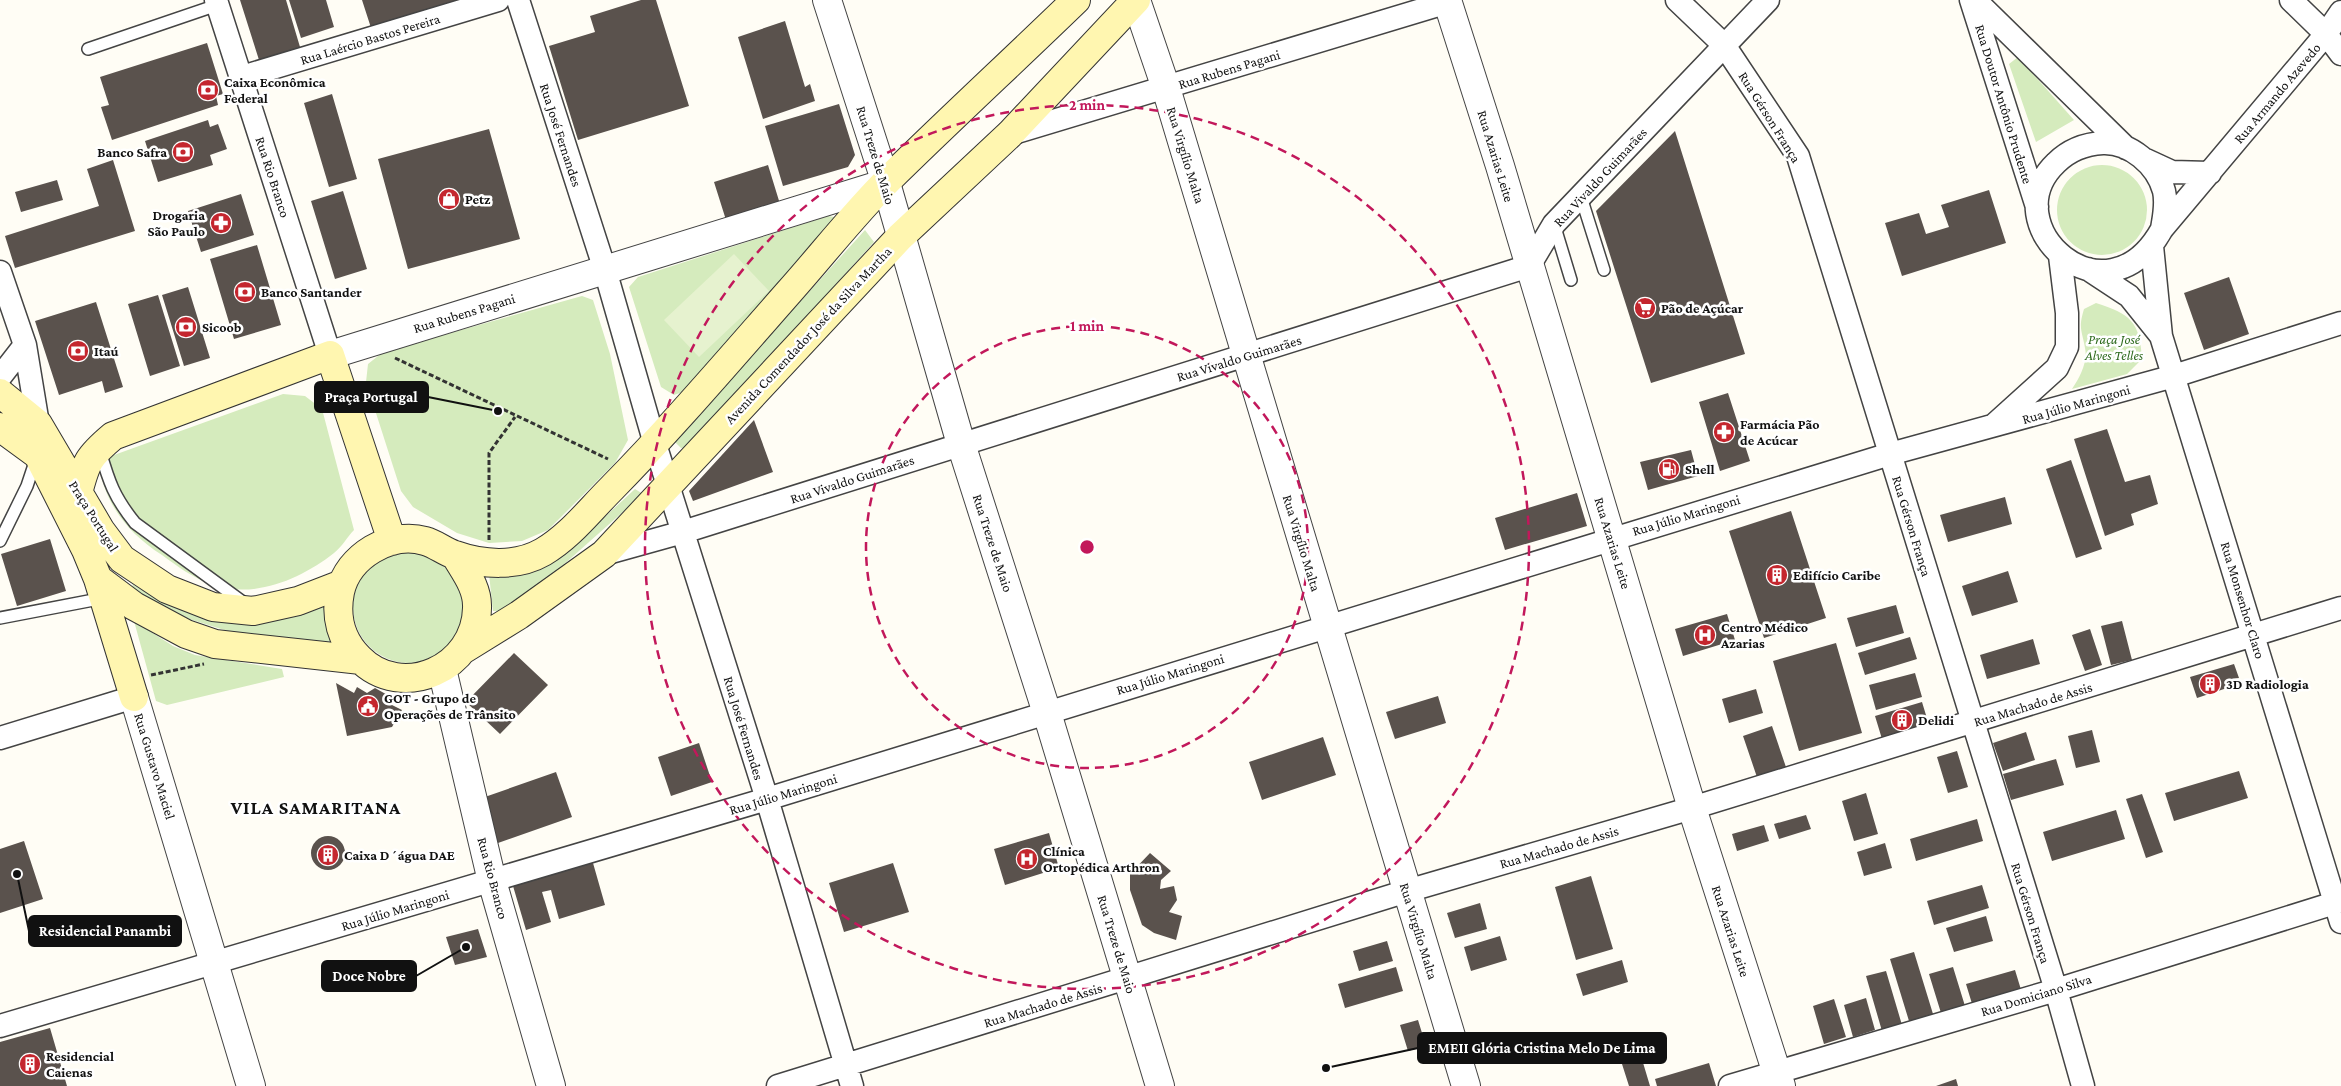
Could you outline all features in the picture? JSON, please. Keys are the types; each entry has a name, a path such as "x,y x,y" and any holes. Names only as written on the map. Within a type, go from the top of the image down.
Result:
{"main road":[{"path":"455,555 473,583 477,606 474,629 464,649 442,668 422,676 400,677 379,672 361,660 348,644 340,625 338,604 342,584 359,559 371,549 392,540 410,539 427,541 455,555 488,562 517,562 543,552 566,534 655,444 886,183 1076,0"},
{"path":"1108,0 1136,0"},
{"name":"Avenida Comendador José da Silva Martha","path":"464,649 519,615 604,554 900,236 1010,134 1136,0"},
{"path":"330,355 392,540"},
{"name":"Rua Rubens Pagani","path":"78,493 86,464 99,448 113,436 330,355"},
{"path":"0,393 38,424 38,455"},
{"name":"Praça Portugal","path":"38,424 101,531 124,561 167,589 214,607 253,610 298,601 342,584"},
{"path":"0,427 38,455"},
{"name":"Rua Gustavo Maciel","path":"38,455 86,550 101,588 131,688"},
{"path":"101,588 186,634 215,644 361,660"}],"street":[{"name":"Rua Laércio Bastos Pereira","path":"242,77 498,0"},
{"name":"Rua José Fernandes","path":"518,0 605,270"},
{"name":"Rua Treze de Maio","path":"827,0 886,183 961,444 1047,713 1160,1086"},
{"name":"Rua Virgílio Malta","path":"1136,0 1166,88 1466,1086"},
{"name":"Rua Gérson França","path":"1677,0 1724,45 1798,156 2056,990 2083,1086"},
{"name":"Rua Vivaldo Guimarães","path":"604,554 683,532 1529,266 1554,224 1768,0"},
{"name":"Rua Doutor Antônio Prudente","path":"1973,0 2135,153"},
{"name":"Rua Doutor Antônio Prudente","path":"1973,0 2037,208"},
{"path":"2291,0 2333,32 2341,54"},
{"name":"Rua Rubens Pagani","path":"1010,134 1448,1"},
{"name":"Rua Azarias Leite","path":"1448,1 1692,808 1779,1079"},
{"name":"Rua Rio Branco","path":"216,2 242,77 330,355"},
{"name":"Rua Armando Azevedo","path":"2157,237 2333,32 2341,12"},
{"path":"2161,336 2129,296 2088,269 2060,256 2048,243 2040,226 2037,208 2040,187 2046,175 2065,154 2084,145 2105,143 2135,153 2172,172 2210,173"},
{"path":"2135,153 2157,174 2164,191 2166,210 2157,237 2161,336"},
{"name":"Rua Rubens Pagani","path":"330,355 886,183"},
{"path":"2088,269 2106,270 2123,267 2139,258 2157,237"},
{"path":"1990,428 2057,368 2067,347 2067,313 2060,256"},
{"path":"605,270 655,444"},
{"path":"0,272 25,345 38,424"},
{"name":"Rua Júlio Maringoni","path":"0,1026 767,799 1327,625 1890,454 2174,376 2341,323"},
{"name":"Rua Monsenhor Claro","path":"2161,336 2339,908"},
{"path":"0,377 25,345"},
{"name":"Rua José Fernandes","path":"655,444 767,799 852,1086"},
{"name":"Rua Machado de Assis","path":"778,1086 1128,979 1406,891 1692,808 2341,608"},
{"name":"Rua Rio Branco","path":"442,668 492,881 552,1086"},
{"path":"0,738 131,688"},
{"name":"Rua Gustavo Maciel","path":"131,688 251,1086"},
{"name":"Rua Domiciano Silva","path":"1730,1086 1779,1079 2056,990 2339,908"}],"lane":[{"path":"88,49 216,2"},
{"path":"1581,197 1604,270"},
{"path":"1554,224 1571,280"},
{"path":"99,448 110,487 122,507 135,523 253,610"},
{"path":"0,541 27,486 38,455"},
{"path":"0,618 101,588"}],"path":[{"path":"392,356 615,463 627,472"},
{"path":"488,562 489,453 516,416"},
{"path":"131,688 205,664"}],"green space":[{"path":"2018,57 2074,120 2036,142 2009,64"},
{"path":"2102,165 2119,168 2134,178 2144,193 2147,210 2144,227 2134,242 2119,252 2102,255 2085,252 2070,242 2060,227 2057,210 2060,193 2070,178 2085,168"},
{"path":"828,216 841,218 683,392 674,395 661,387 629,287 638,277"},
{"path":"865,230 874,242 689,447 681,448 674,441"},
{"path":"734,254 769,291 699,357 664,320"},
{"path":"582,296 593,300 610,354 628,440 615,463 548,530 522,541 489,543 457,533 413,507 401,491 366,382 368,364 383,352"},
{"name":"Praça José Alves Telles","path":"2096,303 2117,311 2136,327 2142,359 2127,374 2072,389 2084,364 2086,353 2081,325 2082,316 2084,309"},
{"path":"283,394 305,396 322,409 354,530 334,553 307,571 276,584 243,590 227,588 204,581 179,567 139,538 120,517 113,506 102,479 99,465 103,459"},
{"path":"635,489 643,494 534,591 504,611 493,611 489,574 570,549"},
{"path":"409,551 420,552 430,556 448,568 460,586 464,596 464,618 460,628 448,646 430,658 420,662 409,663 398,662 388,658 370,646 358,628 354,618 353,607 354,596 358,586 370,568 388,556 398,552"},
{"path":"132,584 162,601 180,608 217,619 236,622 270,622 325,603 326,625 331,641 324,643 237,634 170,613 137,596"},
{"path":"134,621 173,646 195,655 282,669 284,677 167,705 156,701"}],"building":[{"path":"240,0 286,0 300,47 259,60"},
{"path":"289,0 326,0 334,27 301,38"},
{"path":"362,0 482,0 373,34"},
{"path":"641,0 656,0 689,106 578,140 549,46 595,32 590,16"},
{"path":"785,21 805,87 810,84 815,101 763,119 738,37"},
{"path":"207,43 223,94 216,96 218,105 112,140 101,107 109,105 100,77"},
{"path":"332,94 357,179 329,187 304,103"},
{"path":"839,104 855,155 848,167 783,186 765,126"},
{"name":"Banco Safra","path":"208,120 210,127 218,124 227,149 210,155 213,165 158,182 145,141"},
{"name":"Petz","path":"489,129 520,239 408,269 378,159"},
{"path":"1675,131 1745,354 1651,383 1596,211"},
{"path":"113,160 135,231 15,268 5,236 99,206 87,169"},
{"path":"768,165 780,204 726,220 714,182"},
{"path":"57,180 63,200 21,212 15,192"},
{"path":"1989,190 2006,243 1902,276 1885,223 1919,213 1926,234 1949,227 1941,205"},
{"path":"343,191 367,269 335,279 311,201"},
{"name":"Drogaria São Paulo","path":"241,194 254,235 201,252 188,211"},
{"name":"Banco Santander","path":"257,245 281,325 234,339 210,259"},
{"path":"2229,277 2249,334 2204,350 2184,293"},
{"name":"Sicoob","path":"188,287 210,358 184,366 162,295"},
{"path":"158,295 180,366 150,376 128,304"},
{"name":"Itaú","path":"96,302 123,387 105,393 102,381 59,395 35,321"},
{"name":"Farmácia Pão de Acúcar","path":"1728,393 1750,461 1720,471 1699,402"},
{"path":"754,420 773,472 693,501 689,491"},
{"path":"2107,429 2125,482 2150,475 2158,504 2131,514 2134,525 2105,536 2074,439"},
{"name":"Shell","path":"1691,450 1698,476 1648,490 1640,462"},
{"path":"2071,460 2102,549 2076,558 2046,469"},
{"path":"1577,493 1587,526 1505,550 1495,518"},
{"path":"2005,497 2012,524 1948,542 1940,515"},
{"name":"Edifício Caribe","path":"1791,511 1826,618 1764,638 1729,531"},
{"path":"50,539 66,591 17,606 1,554"},
{"path":"2008,571 2018,602 1972,616 1962,586"},
{"path":"1896,605 1904,633 1856,647 1847,618"},
{"name":"Centro Médico Azarias","path":"1727,614 1735,640 1683,656 1675,629"},
{"path":"2122,621 2132,660 2111,665 2101,626"},
{"path":"2090,629 2102,665 2085,671 2072,635"},
{"path":"1910,637 1917,659 1865,675 1858,653"},
{"path":"2033,639 2040,664 1987,679 1980,655"},
{"path":"1836,643 1862,733 1799,751 1773,661"},
{"path":"514,653 548,685 500,734 466,702"},
{"name":"3D Radiologia","path":"2234,664 2239,678 2228,680 2230,687 2197,698 2190,677"},
{"path":"1915,673 1922,697 1876,710 1869,685"},
{"name":"GOT - Grupo de Operações de Trânsito","path":"336,683 354,693 357,687 367,693 375,688 391,697 388,703 402,710 392,727 347,736"},
{"path":"1756,689 1763,713 1729,723 1722,699"},
{"path":"1438,696 1446,723 1395,739 1386,712"},
{"name":"Delidi","path":"1922,702 1929,725 1882,739 1875,716"},
{"path":"1772,726 1788,773 1759,783 1743,736"},
{"path":"2092,730 2100,762 2076,768 2068,736"},
{"path":"2026,732 2035,760 2003,771 1993,743"},
{"path":"1323,737 1336,775 1262,800 1249,762"},
{"path":"699,743 712,782 671,796 658,757"},
{"path":"1957,751 1968,787 1948,793 1937,757"},
{"path":"2056,759 2064,785 2011,800 2003,774"},
{"path":"2239,771 2248,798 2174,821 2165,793"},
{"path":"556,772 572,817 498,843 482,798"},
{"path":"1866,793 1878,834 1854,841 1842,801"},
{"path":"2142,794 2163,852 2146,858 2126,799"},
{"path":"2116,810 2125,839 2052,861 2043,832"},
{"path":"1806,815 1811,829 1779,839 1774,824"},
{"path":"1977,819 1983,841 1916,861 1910,839"},
{"path":"1764,825 1769,841 1737,851 1732,834"},
{"name":"Clínica Ortopédica Arthron","path":"1049,833 1059,868 1005,885 994,849"},
{"name":"Caixa D´água DAE","path":"328,836 335,837 340,841 344,846 344,860 340,865 335,869 328,870 321,869 316,865 312,860 311,853 312,846 316,841 321,837"},
{"path":"24,841 43,899 0,913 0,849"},
{"path":"1885,843 1892,868 1864,876 1857,852"},
{"path":"1150,853 1171,871 1161,880 1160,889 1174,886 1177,900 1169,912 1182,916 1176,940 1154,933 1142,925 1130,890 1130,874"},
{"path":"593,863 605,905 559,919 551,890 542,892 551,922 526,930 513,886"},
{"path":"893,863 909,912 844,932 829,883"},
{"path":"1591,876 1613,949 1576,960 1555,887"},
{"path":"1982,885 1989,908 1934,925 1927,901"},
{"path":"1480,903 1487,929 1455,938 1447,913"},
{"path":"1986,916 1993,941 1954,952 1946,928"},
{"path":"478,929 487,957 455,965 446,937"},
{"path":"1500,936 1507,960 1471,971 1464,947"},
{"path":"1387,941 1393,961 1359,971 1353,951"},
{"path":"1914,952 1933,1014 1909,1021 1890,959"},
{"path":"1622,960 1628,982 1583,996 1576,974"},
{"path":"1396,967 1403,991 1345,1008 1338,984"},
{"path":"1953,967 1965,1006 1941,1013 1929,974"},
{"path":"2015,970 2022,993 1973,1007 1966,984"},
{"path":"1886,971 1902,1025 1882,1031 1866,976"},
{"path":"1866,998 1875,1030 1853,1037 1844,1005"},
{"path":"1834,999 1846,1037 1824,1044 1813,1006"},
{"path":"1418,1020 1426,1046 1408,1051 1400,1025"},
{"name":"Residencial Caienas","path":"50,1028 67,1086 0,1086 0,1042"},
{"path":"1635,1036 1650,1086 1629,1086 1615,1042"},
{"path":"1709,1063 1716,1086 1657,1086 1655,1079"},
{"path":"1956,1079 1958,1086 1936,1086"}],"place":[{"name":"Caixa Econômica Federal","path":"208,90"},
{"name":"Banco Safra","path":"183,152"},
{"name":"Petz","path":"449,199"},
{"name":"Drogaria São Paulo","path":"221,223"},
{"name":"Banco Santander","path":"245,292"},
{"name":"Pão de Açúcar","path":"1645,308"},
{"name":"Sicoob","path":"186,327"},
{"name":"Itaú","path":"78,351"},
{"name":"Praça Portugal","path":"498,411"},
{"name":"Farmácia Pão de Acúcar","path":"1724,432"},
{"name":"Shell","path":"1669,469"},
{"name":"Edifício Caribe","path":"1777,575"},
{"name":"Centro Médico Azarias","path":"1705,635"},
{"name":"3D Radiologia","path":"2210,684"},
{"name":"GOT - Grupo de Operações de Trânsito","path":"368,706"},
{"name":"Delidi","path":"1902,720"},
{"name":"Caixa D´água DAE","path":"328,855"},
{"name":"Clínica Ortopédica Arthron","path":"1027,859"},
{"name":"Residencial Panambi","path":"17,874"},
{"name":"Doce Nobre","path":"466,947"},
{"name":"Residencial Caienas","path":"30,1064"},
{"name":"EMEII Glória Cristina Melo De Lima","path":"1326,1068"}],"district":[{"name":"VILA SAMARITANA","path":"316,807"}]}
